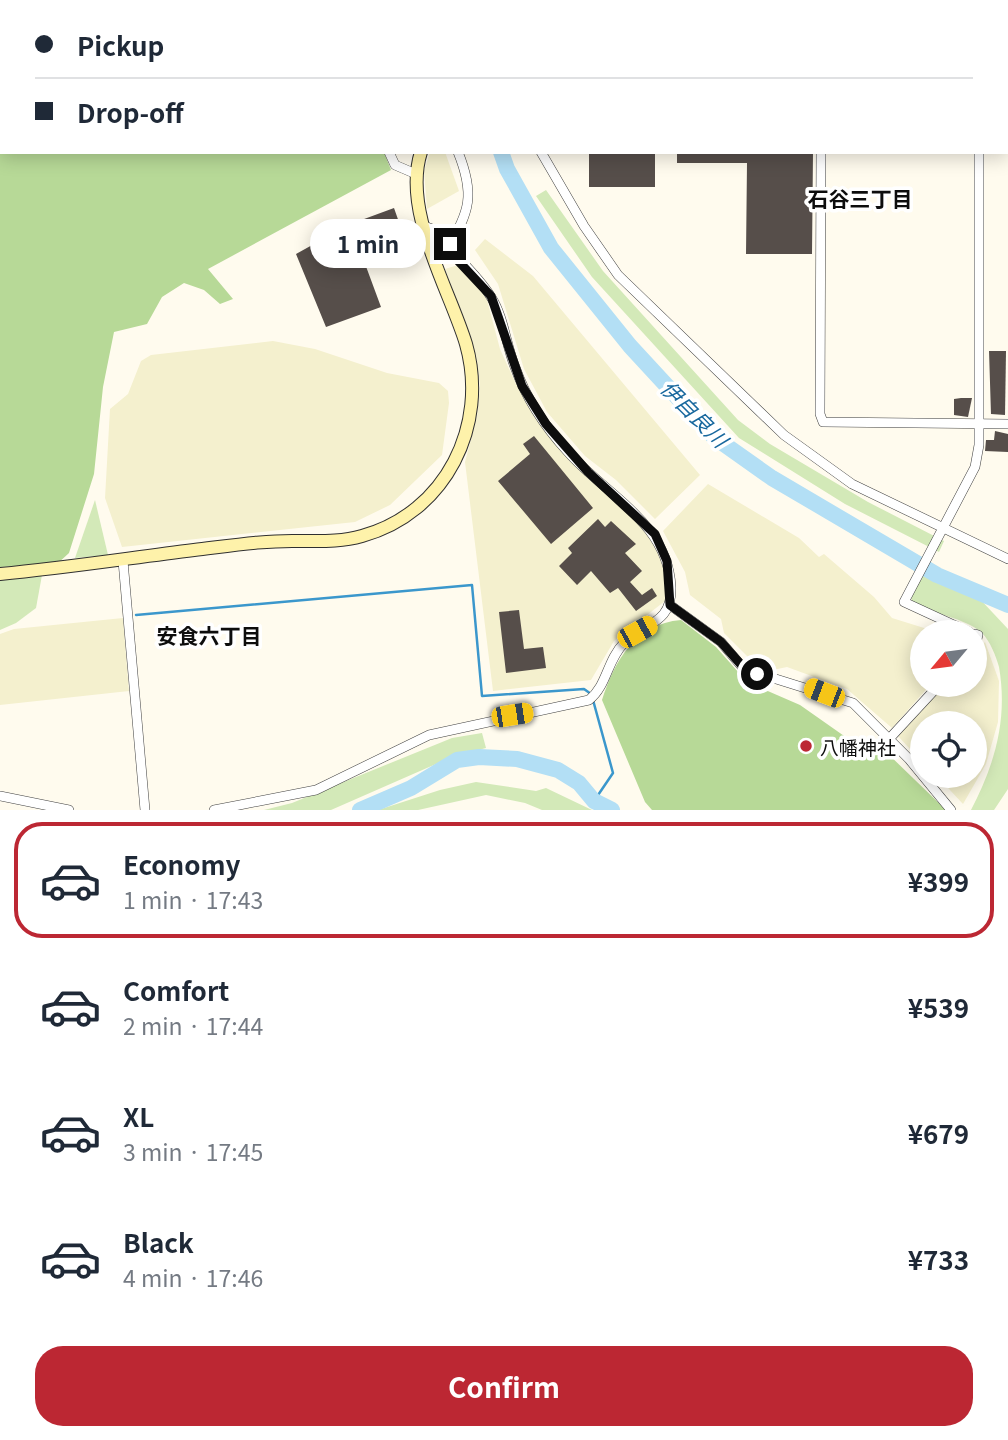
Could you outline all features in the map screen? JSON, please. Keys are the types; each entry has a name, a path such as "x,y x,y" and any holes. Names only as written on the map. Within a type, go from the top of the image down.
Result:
{"street":[{"path":"389,154 395,165 416,174"},
{"path":"0,574 194,550 299,541 333,542 364,536 416,509 435,490 460,453 474,395 472,366 461,328 417,200 416,174 421,154"},
{"path":"447,249 460,233 470,200 458,154"},
{"path":"542,154 584,226 618,275 784,435 852,484 1008,559"},
{"path":"821,154 823,422 1008,424"},
{"path":"939,620 919,612 904,602 975,467 978,424 979,154"},
{"path":"214,810 253,807 316,790 429,736 589,700 598,693 610,659 637,632 662,618 670,605 667,561 655,534 581,465 546,424 522,386 491,296 432,229 424,226"},
{"path":"121,561 145,810"},
{"path":"670,605 721,642 744,668 853,703 889,738 951,810"},
{"path":"889,738 928,697"},
{"path":"0,796 69,810"}],"shaded area":[{"path":"429,154 446,154 459,191 427,209 424,171"},
{"path":"485,239 533,276 700,475 655,519 616,480 585,456 547,412 524,369 498,284 475,250"},
{"path":"458,265 486,296 500,349 516,384 561,451 612,495 648,533 658,550 667,580 665,601 614,641 591,680 493,691 465,462 477,416 480,386 476,357 445,269"},
{"path":"273,341 315,349 387,373 439,383 448,391 449,403 442,455 390,505 355,522 122,547 105,498 110,409 128,394 141,361 151,355"},
{"path":"708,484 799,538 819,557 824,554 874,597 892,618 910,624 910,697 919,697 892,728 847,689 787,667 763,672 724,633 721,619 690,595 685,572 663,531"},
{"path":"123,618 129,691 0,705 0,634 14,629"},
{"path":"987,648 999,681 998,722 987,760 987,711 921,711 934,697 987,697"},
{"path":"910,723 910,749 898,736"},
{"path":"948,788 972,788 963,804"}],"green space":[{"path":"0,154 385,154 391,170 208,269 233,299 220,304 204,290 184,283 162,297 147,324 114,332 103,387 94,474 69,553 56,565 0,567"},
{"path":"546,190 603,271 738,420 770,444 868,502 944,541 939,552 845,504 739,438 592,277 536,196"},
{"path":"95,500 108,555 75,558"},
{"path":"42,575 36,608 16,623 0,630 0,579"},
{"path":"921,575 978,597 1008,629 1008,789 994,810 971,810 981,788 987,788 987,776 997,741 1002,705 999,667 987,639 987,620 958,620 921,608 913,604 911,597"},
{"path":"681,620 716,647 747,682 800,705 847,738 882,748 910,775 910,788 923,788 946,810 652,810 645,802 602,700 613,671 629,646 651,629"},
{"path":"482,733 486,748 452,757 331,810 264,810 292,803 452,738"},
{"path":"476,782 536,791 546,788 592,810 542,810 525,803 486,795 418,810 378,810 440,790"}],"building":[{"path":"589,154 655,154 655,187 589,187"},
{"path":"677,154 813,154 812,254 746,254 747,163 677,163"},
{"path":"394,208 407,245 364,261 381,307 326,327 296,254 323,239 335,261 367,249 356,222"},
{"path":"989,351 1006,351 1005,415 991,414"},
{"path":"972,398 968,417 954,415 954,399"},
{"path":"995,431 1008,434 1008,452 985,451 986,440 994,440"},
{"path":"534,436 593,508 551,544 498,481 530,454 523,444"},
{"path":"598,519 605,527 611,521 636,544 625,553 642,571 630,582 642,595 652,588 657,596 636,611 618,588 610,593 591,571 577,585 559,566 572,553 568,548"},
{"path":"519,610 524,649 543,647 546,668 506,673 499,612"}],"waterway":[{"name":"伊自良川","path":"502,154 507,169 551,248 630,346 714,437 772,478 937,575 1008,605"},
{"path":"136,615 472,585 482,696 584,689 591,694"},
{"path":"593,700 613,773 594,801"},
{"name":"伊自良川","path":"360,810 411,788 457,760 479,757 517,759 558,770 579,783 594,801 612,810"}],"place":[{"name":"八幡神社","path":"806,746"}],"district":[{"name":"石谷三丁目","path":"860,198"},
{"name":"安食六丁目","path":"209,635"}],"route":[{"path":"450,244 447,249 491,296 522,386 546,424 567,451 655,534 667,561 671,587 670,605 721,642 744,668 757,674"}]}
